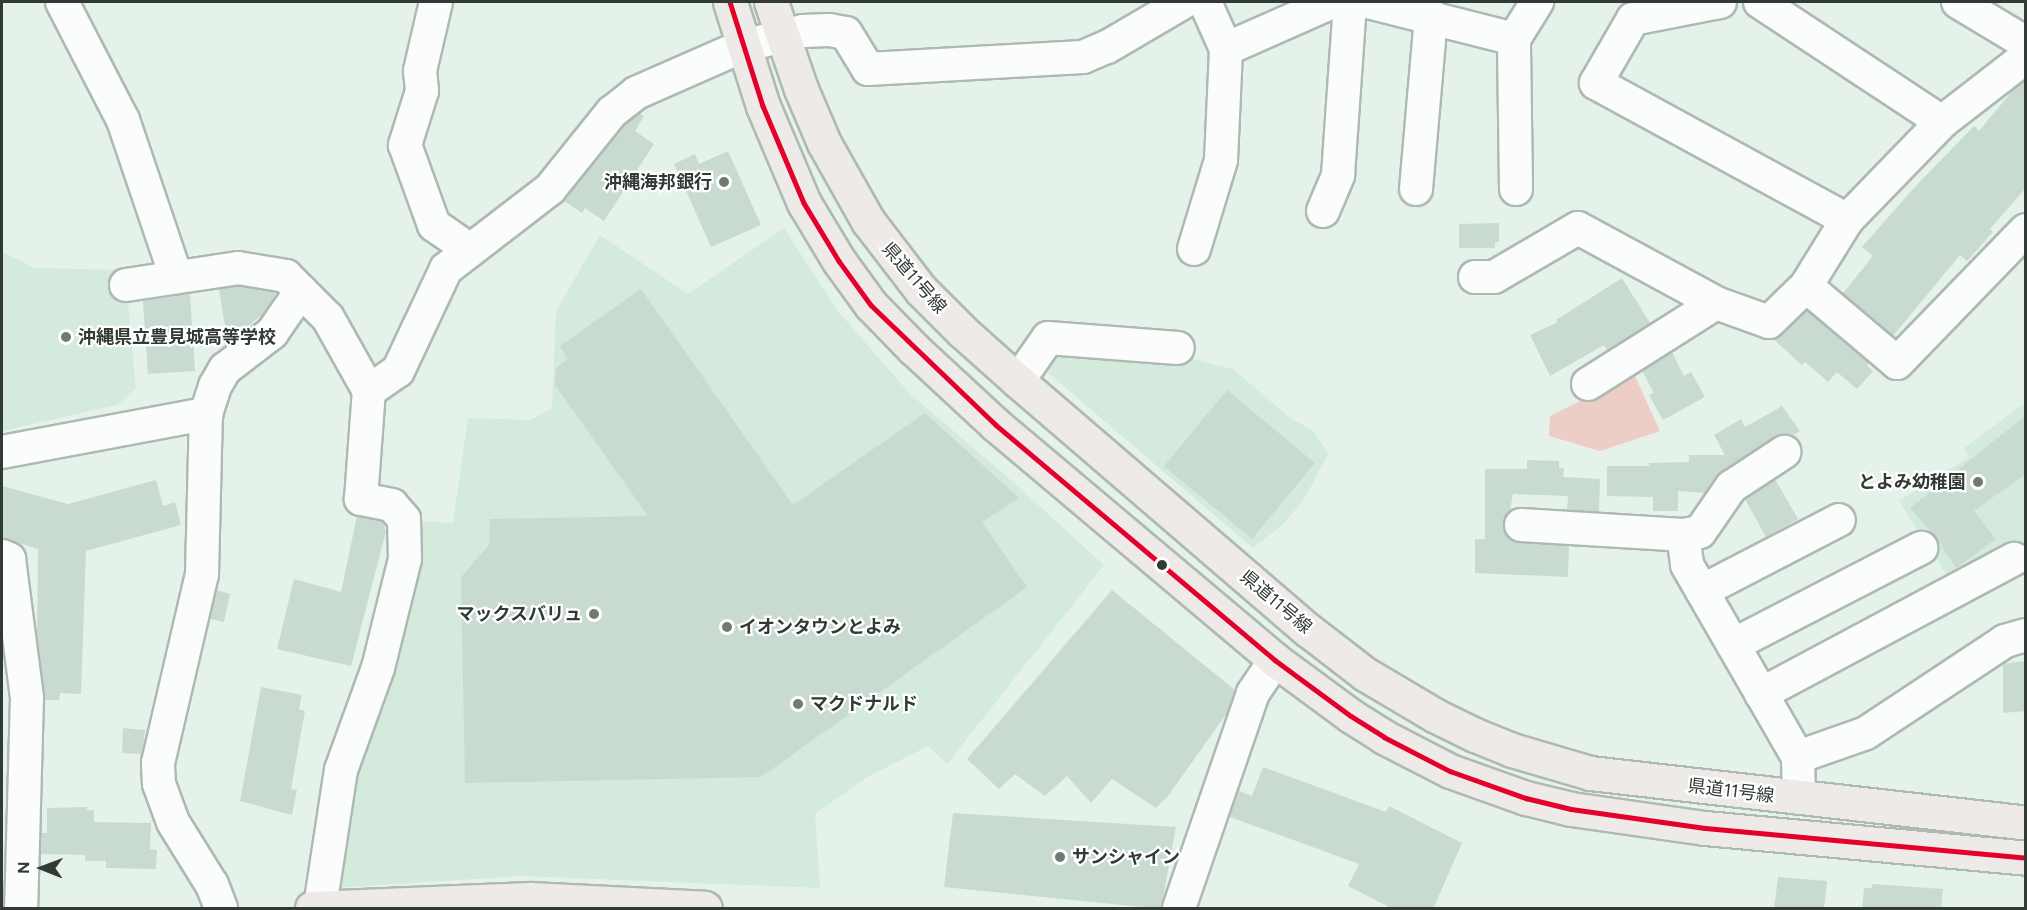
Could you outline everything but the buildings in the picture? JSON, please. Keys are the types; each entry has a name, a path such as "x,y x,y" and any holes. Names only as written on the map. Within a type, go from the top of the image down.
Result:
{"main road":[{"path":"730,2 742,46 763,106 804,203 839,261 871,305 914,349 996,425 1317,693 1400,746 1450,771 1526,798 1571,809 1705,828 2025,858"},
{"name":"県道11号線","path":"771,2 781,35 824,142 852,195 882,243 946,315 1018,381 1308,630 1365,674 1436,717 1512,750 1590,773 2025,823"},
{"path":"316,908 530,899 705,909"}],"street":[{"path":"62,2 123,120 176,277"},
{"path":"436,2 420,70 422,91 405,144 434,225 470,250"},
{"path":"369,391 398,371 446,269 550,189 612,112 636,93 742,46 781,35 829,30 846,33 868,69 1083,57 1107,47 1184,2"},
{"path":"1194,249 1221,160 1226,49 1205,2"},
{"path":"1226,49 1332,2"},
{"path":"1323,211 1338,175 1350,2"},
{"path":"1368,2 1431,16 1514,39"},
{"path":"1516,189 1514,39 1537,2"},
{"path":"1720,2 1633,19 1596,83 1846,220"},
{"path":"1760,2 1942,122"},
{"path":"1958,2 2025,43"},
{"path":"1416,189 1431,16"},
{"path":"1475,277 1494,277 1578,228 1716,303 1769,322 1806,286 1846,220 1942,122 2025,57"},
{"path":"1806,286 1897,363 2025,230"},
{"path":"126,285 238,268 286,276 328,318 369,391 361,500 392,505 404,519 405,559 378,668 341,770 316,908"},
{"path":"221,909 212,885 173,822 159,784 158,763 202,574 206,414 215,386 225,369 272,333 301,291"},
{"path":"1588,384 1716,303"},
{"path":"1018,381 1048,338 1178,348"},
{"path":"2,452 206,414"},
{"path":"1521,525 1683,535 1700,532 1731,488 1784,452"},
{"path":"1702,591 1839,520"},
{"path":"1683,535 1687,565 1798,757 1798,798"},
{"path":"1733,645 1921,548"},
{"path":"2,556 9,559 27,698 13,792 21,909"},
{"path":"1761,694 2014,559"},
{"path":"1798,757 1866,733 2005,641 2025,635"},
{"path":"1179,909 1253,693 1275,660"}],"shaded area":[{"name":"イオンタウンとよみ","path":"784,228 837,310 910,394 1003,473 1104,565 947,764 928,746 867,777 815,814 820,888 520,876 332,888 344,821 353,814 346,787 416,521 453,523 468,418 531,420 552,408 556,311 600,235 688,294"},
{"name":"沖縄県立豊見城高等学校","path":"2,252 35,268 125,270 136,389 117,405 2,431"},
{"path":"1052,352 1183,357 1233,369 1290,418 1312,430 1329,453 1303,501 1282,525 1253,548 1045,370"},
{"path":"1634,374 1660,431 1600,451 1549,436 1550,416"},
{"name":"とよみ幼稚園","path":"2025,403 2025,572 2012,547 1951,581 1899,501 1969,457 1964,448"}],"transit line":[{"path":"730,2 763,106 804,203 839,261 871,305 996,425 1275,660 1351,716 1384,737 1450,771 1526,798 1571,809 1705,828 2026,858"}],"place":[{"name":"沖縄海邦銀行","path":"724,182"},
{"name":"沖縄県立豊見城高等学校","path":"66,337"},
{"name":"とよみ幼稚園","path":"1978,482"},
{"name":"マックスバリュ","path":"594,614"},
{"name":"イオンタウンとよみ","path":"727,627"},
{"name":"マクドナルド","path":"798,704"},
{"name":"サンシャイン","path":"1060,857"}]}
